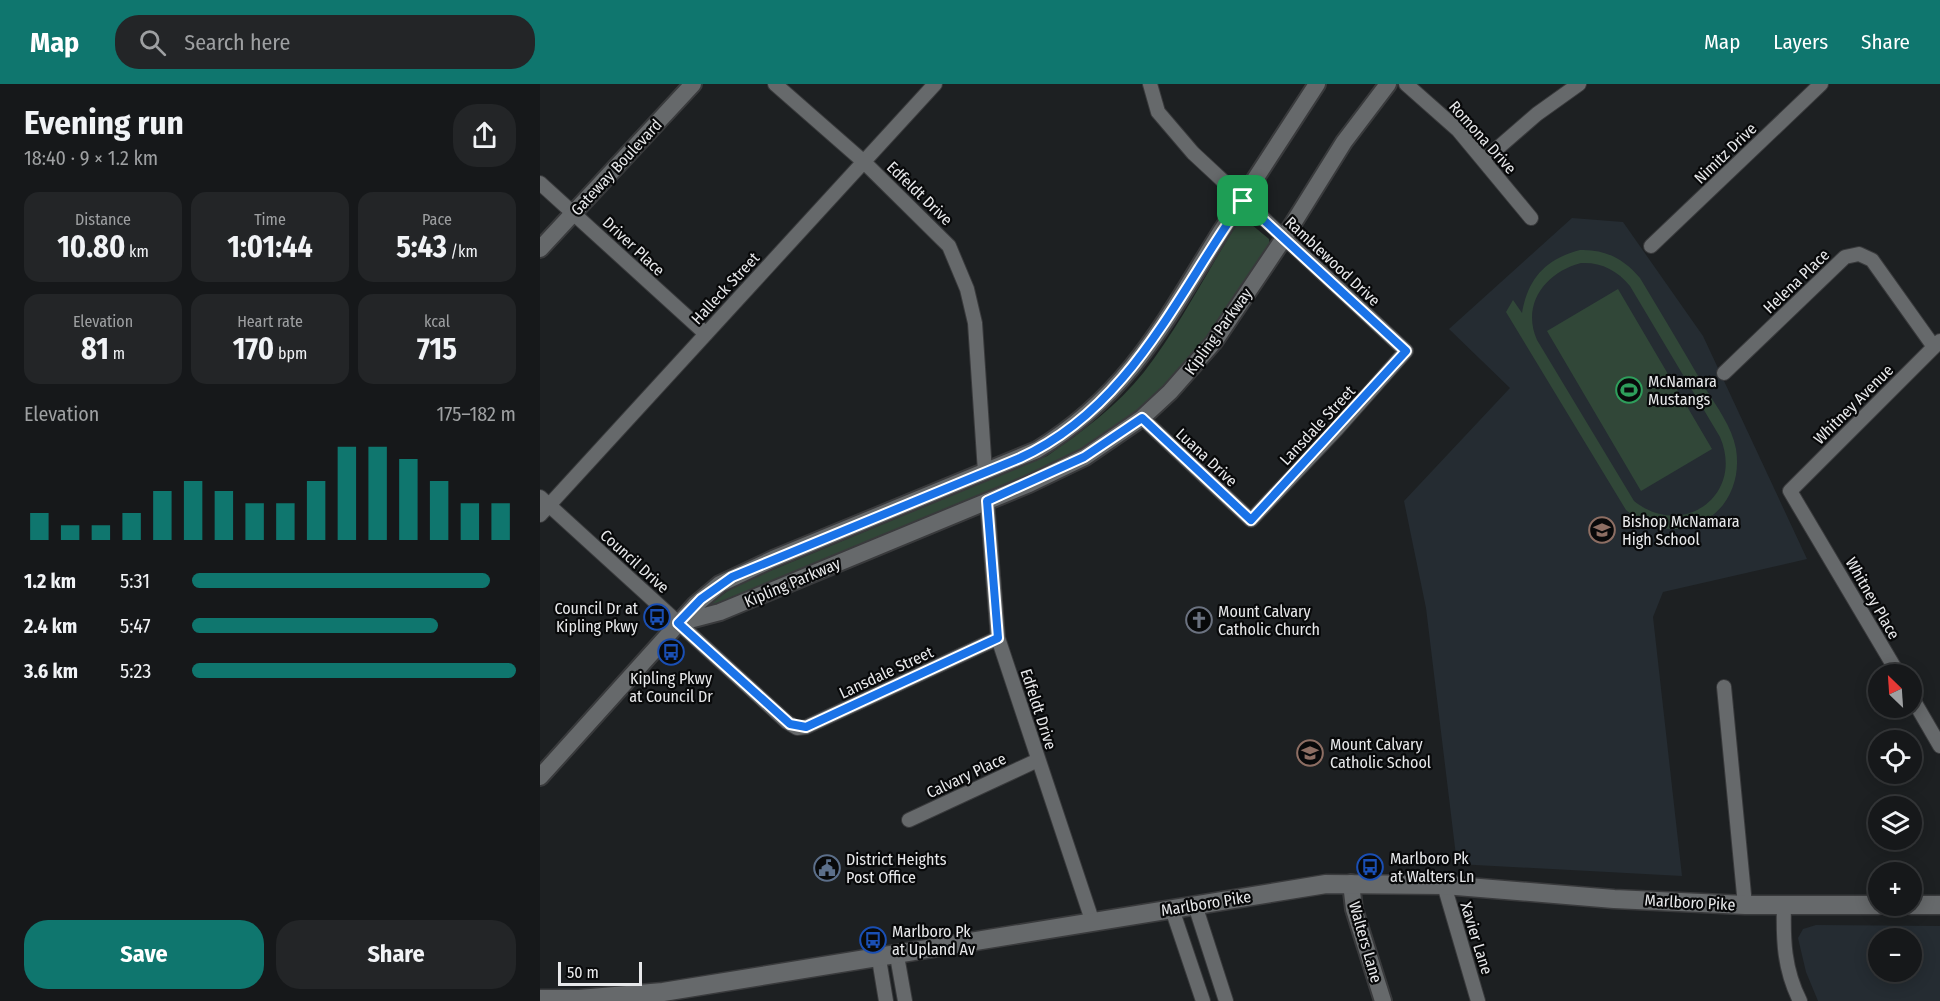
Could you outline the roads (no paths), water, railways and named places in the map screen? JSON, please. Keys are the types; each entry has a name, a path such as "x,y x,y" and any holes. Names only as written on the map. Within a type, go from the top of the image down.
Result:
{"main road":[{"name":"Marlboro Pike","path":"540,999 662,996 1092,920 1326,884 1444,885 1614,899 1784,905 1868,905"},
{"path":"1922,905 1940,905"}],"street":[{"name":"Gateway Boulevard","path":"540,249 693,84"},
{"name":"Edfeldt Drive","path":"775,84 864,162 944,238 967,289 975,322 984,472"},
{"name":"Halleck Street","path":"543,506 706,334 935,84"},
{"name":"Ramblewood Drive","path":"1150,84 1154,103 1167,125 1243,201 1406,351"},
{"name":"Kipling Parkway","path":"540,777 701,599 732,577 1037,450 1062,435 1114,390 1159,329 1317,84"},
{"name":"Kipling Parkway","path":"678,623 720,612 987,501 1084,457 1142,418 1170,392 1214,342 1284,238 1338,151 1388,84"},
{"name":"Romona Drive","path":"1406,84 1458,130 1532,218"},
{"path":"1484,160 1537,114 1579,84"},
{"name":"Nimitz Drive","path":"1651,246 1821,84"},
{"name":"Driver Place","path":"540,183 706,334"},
{"name":"Helena Place","path":"1724,373 1820,279 1845,257 1851,255 1866,256 1872,260 1937,344"},
{"name":"Whitney Avenue","path":"1790,491 1937,344"},
{"name":"Lansdale Street","path":"1251,520 1406,351"},
{"name":"Luana Drive","path":"1142,418 1251,520"},
{"name":"Whitney Place","path":"1790,491 1893,664"},
{"name":"Edfeldt Drive","path":"987,501 998,638 1092,920"},
{"name":"Council Drive","path":"543,506 678,623 787,722"},
{"name":"Lansdale Street","path":"787,722 796,728 806,727 998,638"},
{"path":"1724,687 1744,904"},
{"path":"1922,715 1940,746"},
{"name":"Calvary Place","path":"909,820 1038,760"},
{"name":"Walters Lane","path":"1351,883 1354,909 1383,1001"},
{"name":"Xavier Lane","path":"1444,885 1478,1001"},
{"path":"1195,905 1226,1001"},
{"path":"1784,905 1785,956 1790,980 1800,1001"},
{"path":"1172,909 1203,1001"},
{"path":"897,956 905,1001"},
{"path":"879,959 886,1001"}],"place":[{"name":"McNamara Mustangs","path":"1629,390"},
{"name":"Bishop McNamara High School","path":"1602,530"},
{"name":"Council Dr at Kipling Pkwy","path":"657,617"},
{"name":"Mount Calvary Catholic Church","path":"1199,620"},
{"name":"Kipling Pkwy at Council Dr","path":"671,652"},
{"name":"Mount Calvary Catholic School","path":"1310,753"},
{"name":"Marlboro Pk at Walters Ln","path":"1370,867"},
{"name":"District Heights Post Office","path":"827,868"},
{"name":"Marlboro Pk at Upland Av","path":"873,940"}]}
